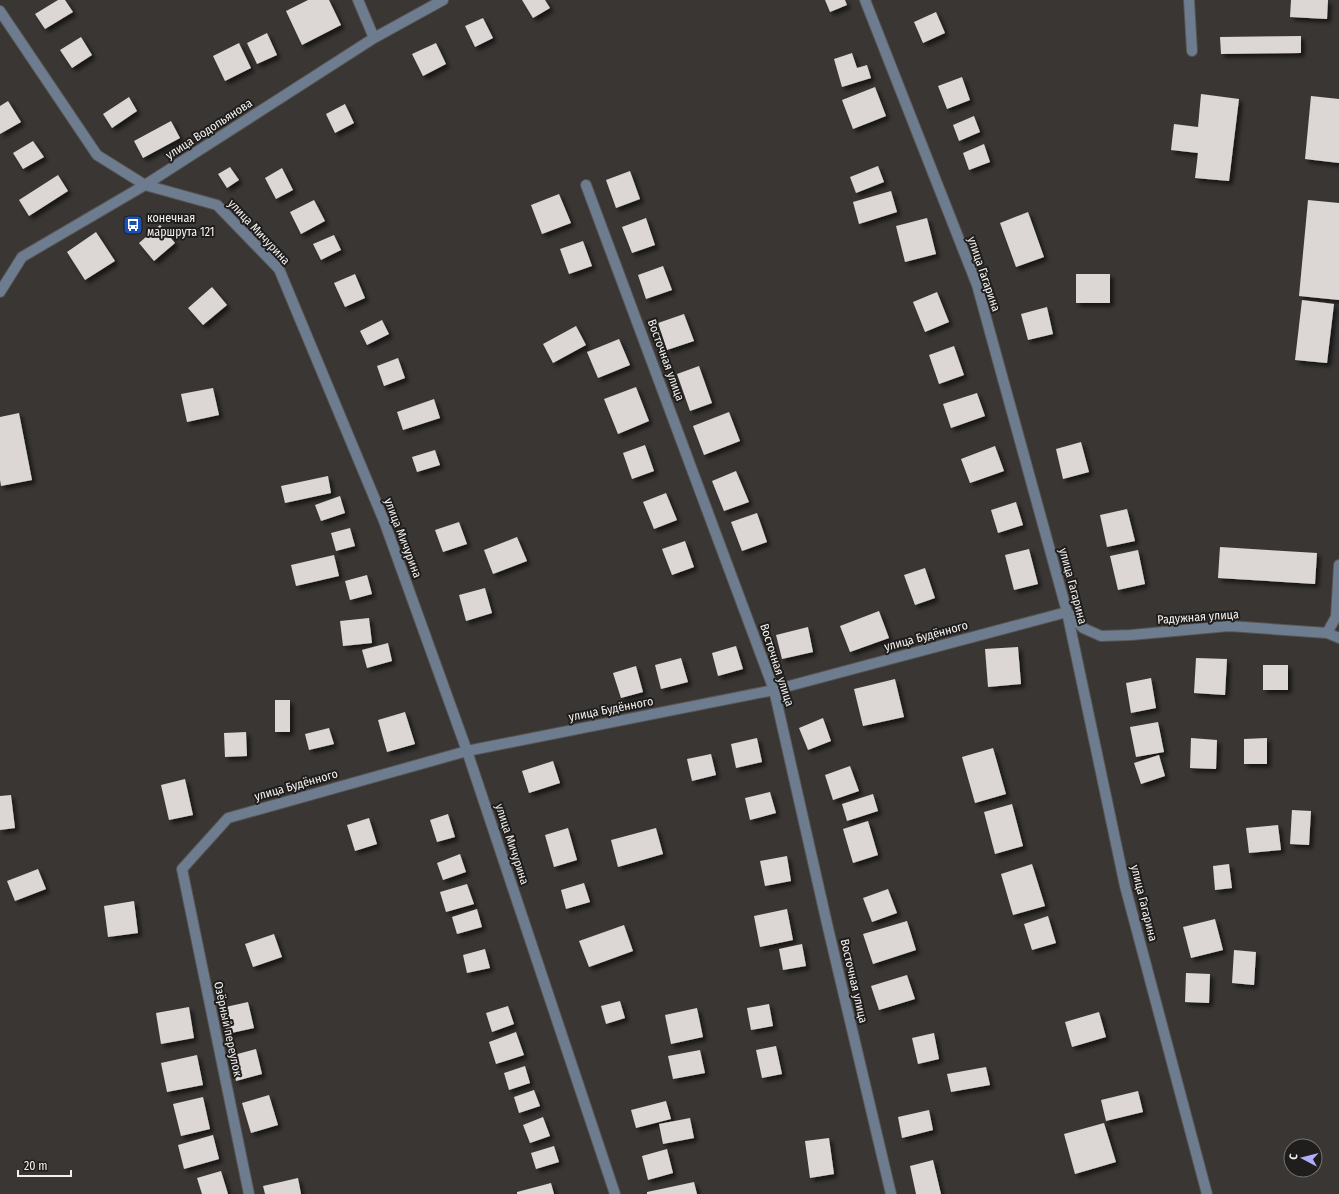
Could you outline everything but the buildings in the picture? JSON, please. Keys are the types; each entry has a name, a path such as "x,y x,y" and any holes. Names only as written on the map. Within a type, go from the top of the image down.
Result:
{"street":[{"path":"358,0 374,38"},
{"name":"улица Водопьянова","path":"0,292 22,257 145,185 374,38 443,0"},
{"name":"улица Гагарина","path":"865,0 977,285 1067,612 1125,886 1207,1194"},
{"path":"1189,0 1192,51"},
{"name":"улица Мичурина","path":"0,11 97,155 145,185 217,205 279,269 384,521 467,751 615,1194"},
{"name":"Восточная улица","path":"586,185 774,690 826,921 891,1194"},
{"path":"1326,633 1336,617 1339,564"},
{"name":"Радужная улица","path":"1067,612 1083,628 1101,636 1131,635 1229,626 1326,633 1339,638"},
{"name":"улица Будённого","path":"182,870 228,818 467,751 774,690 1067,612"},
{"name":"Озёрный переулок","path":"182,870 249,1194"}],"place":[{"name":"конечная маршрута 121","path":"133,225"}]}
